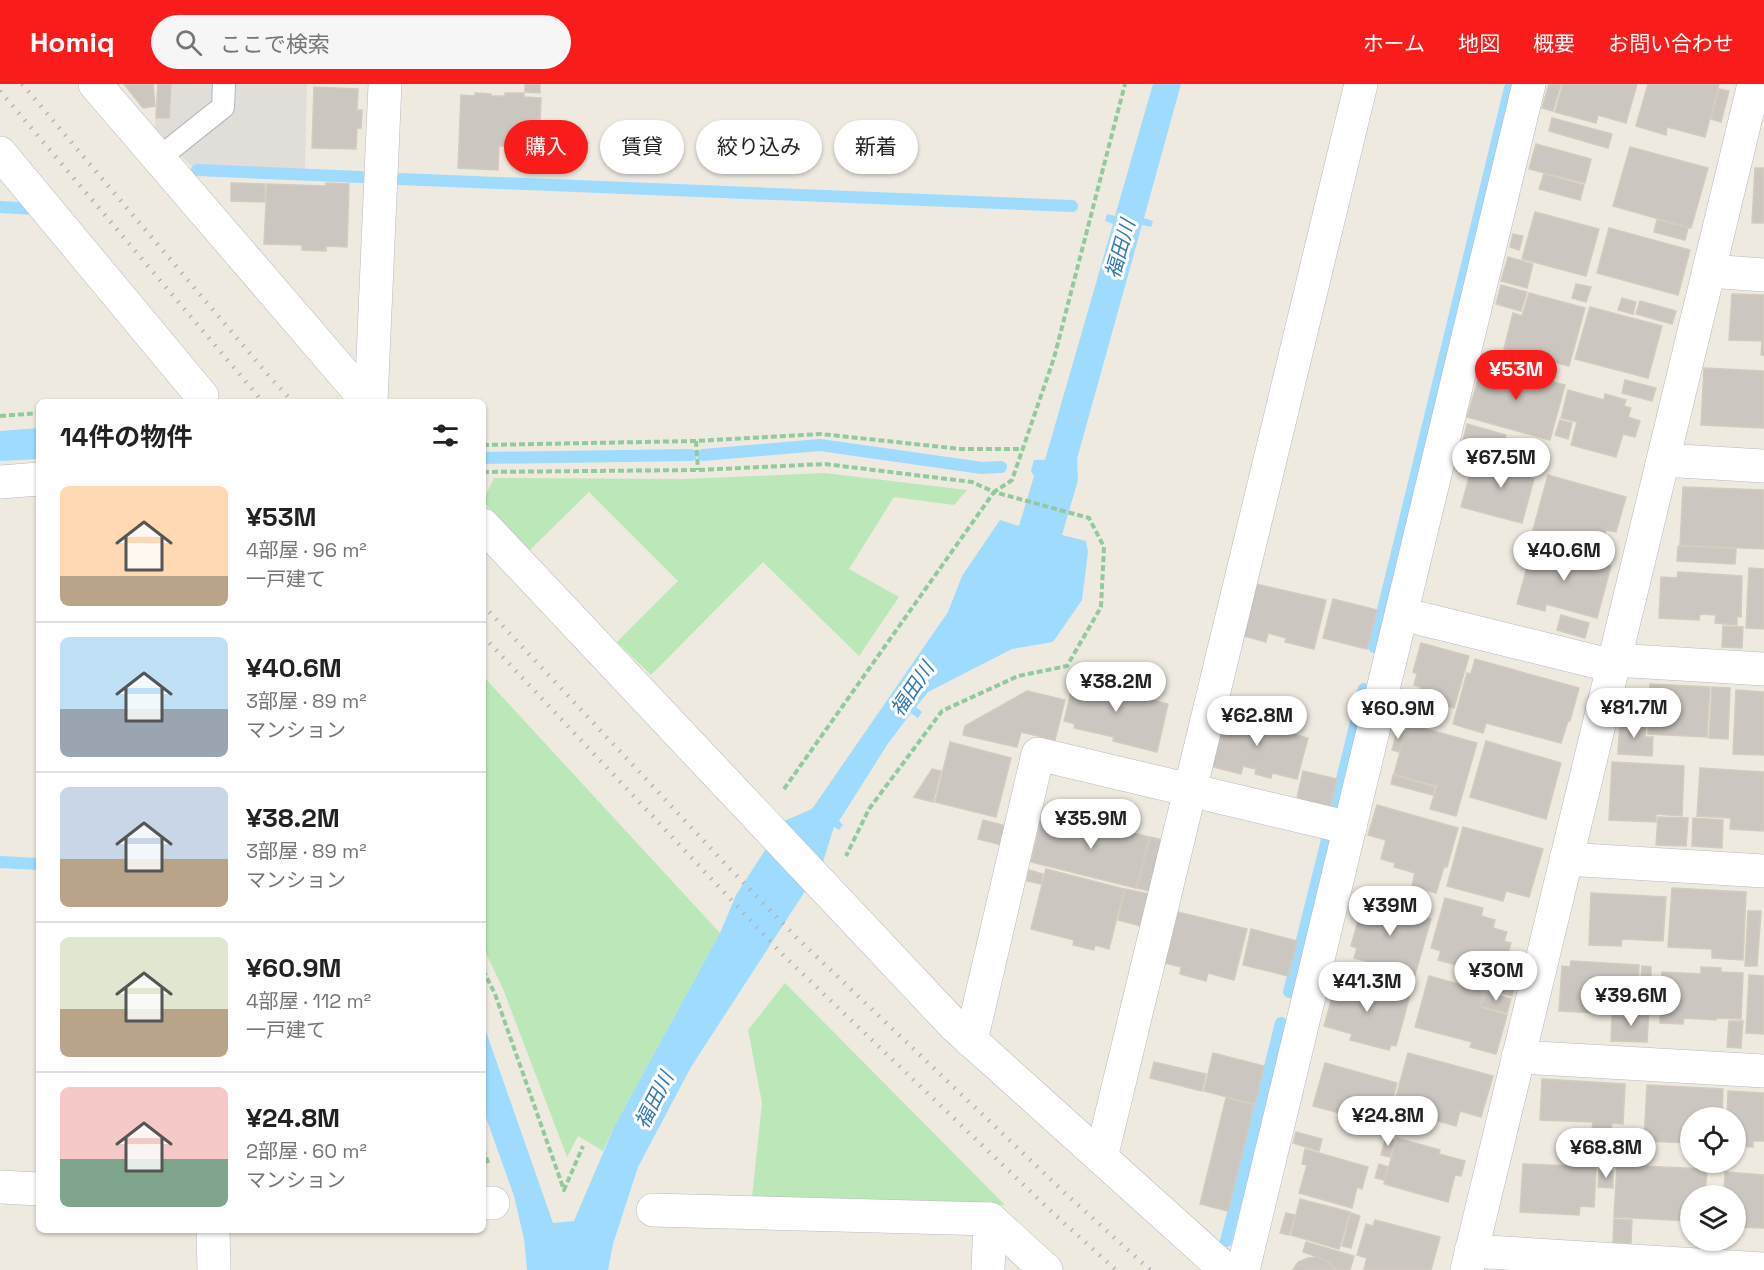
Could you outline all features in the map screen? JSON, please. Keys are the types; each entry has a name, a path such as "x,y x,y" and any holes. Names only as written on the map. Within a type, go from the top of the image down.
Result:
{"street":[{"path":"95,84 367,399"},
{"path":"370,399 385,84"},
{"path":"1101,1158 1361,84"},
{"path":"1243,1270 1529,84"},
{"path":"1754,84 1469,1260 1764,1269"},
{"path":"0,153 202,396"},
{"path":"1709,271 1764,275"},
{"path":"1663,460 1764,466"},
{"path":"0,482 36,479"},
{"path":"486,528 954,1025 1226,1270"},
{"path":"1401,614 1614,663 1764,669"},
{"path":"971,1041 1038,754 1350,828"},
{"path":"1566,859 1764,871"},
{"path":"1518,1057 1764,1071"},
{"path":"0,1187 36,1189"},
{"path":"653,1210 990,1219 1046,1270"},
{"path":"988,1270 990,1219"},
{"path":"213,1233 214,1270"}],"lane":[{"path":"159,158 224,107 224,84"}],"path":[{"path":"767,827 868,668 994,492 1012,480 1054,358 1125,84"},
{"path":"0,416 36,413"},
{"path":"486,445 696,441 821,434 961,450 1022,449"},
{"path":"696,441 698,470"},
{"path":"486,472 698,470 825,464 972,482 994,492 1089,518 1104,547 1101,607 1067,666 1018,676 942,711 869,809 824,888"},
{"path":"486,976 495,994 564,1190 583,1146"}],"shaded area":[{"path":"157,84 307,84 305,170 191,166 155,128"}],"green space":[{"path":"825,473 967,490 954,505 894,497 849,569 899,597 859,656 763,562 651,675 617,642 678,581 589,492 528,552 486,504 486,495 494,478 685,479"},
{"path":"486,679 720,933 603,1151 578,1136 567,1157 503,989 486,953"},
{"path":"785,983 1005,1205 752,1197 762,1103 748,1030"}],"water":[{"name":"福田川","path":"1153,84 1181,84 1144,218 1153,221 1151,227 1142,225 1077,459 1078,480 1062,535 1086,541 1088,552 1082,600 1053,642 1012,649 928,692 916,707 922,712 918,718 911,713 887,745 839,821 843,825 839,830 834,827 822,865 691,1067 638,1167 613,1244 608,1270 527,1270 524,1239 514,1196 486,1117 486,1032 553,1223 574,1221 615,1125 720,933 736,895 784,821 812,809 948,612 962,576 1000,520 1019,526 1034,476 1031,471 1034,460 1045,460 1113,224 1105,221 1107,214 1115,216"},
{"path":"36,428 36,459 0,461 0,431"}],"building":[{"path":"124,84 153,84 155,106 143,108"},
{"path":"158,84 171,84 169,118 156,118"},
{"path":"525,84 540,84 540,93 525,92"},
{"path":"1549,84 1561,84 1553,111 1542,108"},
{"path":"1563,84 1637,84 1626,123 1598,115 1596,123 1555,112"},
{"path":"1648,84 1719,84 1705,137 1667,127 1666,135 1636,126"},
{"path":"314,87 358,89 357,110 362,110 361,128 357,128 356,149 312,148"},
{"path":"1719,89 1729,91 1721,122 1711,119"},
{"path":"475,93 505,96 505,93 524,93 524,97 541,98 540,120 504,120 504,146 499,146 498,170 458,168 461,95 475,96"},
{"path":"1552,118 1612,134 1608,148 1549,131"},
{"path":"1536,144 1591,159 1585,183 1529,169"},
{"path":"1630,147 1708,168 1691,228 1613,206"},
{"path":"1755,168 1764,168 1764,223 1752,223"},
{"path":"1544,174 1584,185 1580,200 1539,189"},
{"path":"231,183 265,184 265,202 231,201"},
{"path":"326,183 349,184 347,247 326,246 326,251 302,250 302,245 264,244 267,184 326,186"},
{"path":"1535,212 1599,229 1586,276 1522,259"},
{"path":"1657,220 1688,228 1685,240 1654,232"},
{"path":"1609,228 1690,250 1678,295 1597,273"},
{"path":"1513,234 1523,236 1519,250 1510,247"},
{"path":"1508,257 1533,264 1527,288 1501,281"},
{"path":"1576,284 1591,287 1586,302 1572,298"},
{"path":"1501,285 1527,292 1521,311 1496,304"},
{"path":"1529,293 1585,308 1569,366 1504,349 1513,313 1522,316"},
{"path":"1732,294 1764,295 1764,355 1761,355 1762,341 1729,340"},
{"path":"1622,298 1636,302 1633,314 1618,310"},
{"path":"1640,301 1676,311 1672,324 1636,314"},
{"path":"1590,307 1662,326 1648,378 1575,359"},
{"path":"1483,363 1565,385 1550,440 1467,417"},
{"path":"1704,368 1764,371 1764,428 1701,425"},
{"path":"1625,380 1656,388 1652,401 1622,393"},
{"path":"1568,390 1604,400 1605,394 1626,400 1624,406 1631,408 1628,417 1640,421 1635,437 1623,434 1616,457 1571,445 1577,422 1561,418"},
{"path":"1560,420 1572,423 1568,439 1555,435"},
{"path":"1467,424 1506,435 1501,451 1463,441"},
{"path":"1463,442 1505,454 1501,468 1459,456"},
{"path":"1507,455 1535,462 1531,478 1534,479 1522,523 1461,507 1473,463 1502,471"},
{"path":"1548,475 1626,497 1616,532 1606,530 1601,548 1533,530"},
{"path":"1683,487 1764,490 1764,549 1680,545"},
{"path":"1533,545 1611,566 1597,618 1546,604 1545,611 1517,604"},
{"path":"1678,546 1736,549 1735,564 1677,561"},
{"path":"1749,568 1764,569 1764,629 1746,628"},
{"path":"1678,572 1742,576 1741,617 1737,616 1737,625 1715,623 1716,615 1700,614 1699,620 1659,618 1661,577 1677,578"},
{"path":"1256,584 1326,600 1314,649 1285,642 1286,638 1268,633 1266,642 1244,636"},
{"path":"1333,599 1377,610 1367,649 1323,638"},
{"path":"1561,615 1589,623 1585,638 1557,630"},
{"path":"1723,626 1743,627 1742,648 1722,647"},
{"path":"1421,643 1469,656 1454,708 1428,701 1429,696 1419,693 1421,687 1414,685 1417,674 1413,672"},
{"path":"1475,659 1579,688 1561,743 1486,723 1483,733 1453,724 1467,673 1471,674"},
{"path":"1075,676 1146,692 1144,698 1168,704 1157,752 1113,741 1114,737 1074,728 1075,724 1064,721"},
{"path":"1650,684 1710,687 1707,737 1648,734"},
{"path":"1712,687 1730,688 1728,739 1709,738"},
{"path":"1736,690 1764,692 1764,755 1733,754"},
{"path":"1027,691 1065,700 1055,740 1021,732 1017,747 963,735 965,726"},
{"path":"1223,711 1282,726 1281,731 1308,738 1297,779 1272,773 1271,778 1255,774 1256,769 1243,766 1241,774 1210,766"},
{"path":"1620,719 1646,721 1645,737 1653,737 1652,756 1618,754"},
{"path":"1408,724 1477,743 1456,816 1430,809 1437,786 1394,774"},
{"path":"1398,729 1405,731 1399,752 1392,750"},
{"path":"1486,741 1561,763 1546,819 1470,797"},
{"path":"950,742 1011,758 996,817 935,802"},
{"path":"1612,762 1684,766 1682,816 1656,814 1656,822 1609,820"},
{"path":"1700,768 1764,772 1764,831 1730,829 1731,818 1697,816"},
{"path":"932,769 941,771 933,802 914,797"},
{"path":"1303,771 1337,779 1330,807 1297,798"},
{"path":"1393,775 1435,787 1433,795 1391,784"},
{"path":"1377,805 1458,828 1447,867 1444,867 1436,893 1412,886 1415,873 1394,867 1395,863 1381,859 1386,840 1368,835"},
{"path":"1042,815 1079,824 1080,819 1149,837 1136,888 1031,862"},
{"path":"1658,817 1688,818 1686,846 1656,845"},
{"path":"1693,818 1723,820 1722,848 1692,846"},
{"path":"983,820 1010,827 1006,846 978,839"},
{"path":"1463,827 1543,849 1529,897 1506,891 1503,901 1447,886"},
{"path":"1150,837 1163,840 1150,891 1137,888"},
{"path":"1046,869 1124,889 1109,949 1095,945 1094,950 1073,945 1074,940 1031,929"},
{"path":"1029,870 1043,874 1041,884 1027,881"},
{"path":"1672,888 1746,892 1743,960 1712,958 1712,949 1668,947"},
{"path":"1125,889 1149,894 1141,926 1118,920"},
{"path":"1591,893 1666,897 1663,941 1622,939 1621,946 1589,945"},
{"path":"1445,898 1483,908 1481,916 1495,920 1493,928 1507,932 1504,941 1511,943 1501,977 1438,960 1441,951 1431,948"},
{"path":"1364,900 1431,919 1415,975 1354,958 1357,948 1351,946"},
{"path":"1748,911 1761,911 1757,966 1745,966"},
{"path":"1178,912 1247,929 1234,980 1208,973 1206,981 1180,974 1181,967 1165,963"},
{"path":"1251,929 1297,941 1288,976 1243,965"},
{"path":"1571,961 1639,965 1637,1015 1559,1011 1562,966 1570,967"},
{"path":"1642,966 1651,967 1651,980 1641,979"},
{"path":"1701,967 1721,968 1721,972 1743,973 1741,1019 1684,1018 1683,1024 1660,1023 1662,972 1701,974"},
{"path":"1487,975 1515,983 1512,996 1484,988"},
{"path":"1749,975 1764,976 1764,1034 1746,1033"},
{"path":"1338,976 1410,995 1396,1046 1391,1045 1389,1050 1350,1040 1352,1034 1324,1026"},
{"path":"1429,976 1484,991 1480,1007 1507,1015 1496,1054 1470,1047 1472,1042 1415,1027"},
{"path":"1485,991 1511,999 1507,1013 1481,1006"},
{"path":"1638,1008 1649,1008 1647,1042 1611,1041 1612,1015 1638,1017"},
{"path":"1729,1021 1743,1021 1741,1048 1727,1047"},
{"path":"1213,1053 1264,1066 1255,1104 1204,1091"},
{"path":"1408,1053 1493,1076 1481,1117 1460,1111 1456,1126 1393,1108"},
{"path":"1154,1062 1206,1074 1202,1091 1150,1078"},
{"path":"1325,1063 1397,1083 1385,1125 1313,1106"},
{"path":"1542,1079 1625,1084 1623,1124 1612,1123 1611,1131 1592,1130 1593,1122 1540,1120"},
{"path":"1647,1085 1723,1089 1722,1107 1680,1107 1680,1143 1644,1141"},
{"path":"1728,1091 1764,1093 1764,1141 1753,1141 1753,1147 1746,1147 1746,1107 1727,1107"},
{"path":"1226,1098 1254,1105 1228,1211 1200,1204"},
{"path":"1296,1132 1322,1139 1319,1151 1293,1143"},
{"path":"1386,1137 1395,1140 1390,1157 1381,1155"},
{"path":"1397,1138 1440,1150 1439,1154 1465,1161 1461,1176 1455,1175 1448,1202 1384,1184"},
{"path":"1305,1149 1368,1167 1362,1189 1357,1187 1352,1208 1299,1193 1307,1165 1302,1164"},
{"path":"1379,1164 1388,1167 1384,1180 1375,1178"},
{"path":"1523,1164 1596,1167 1594,1207 1580,1206 1579,1215 1520,1212"},
{"path":"1617,1165 1680,1168 1680,1173 1707,1173 1706,1185 1680,1185 1680,1220 1614,1217"},
{"path":"1599,1170 1613,1171 1613,1188 1598,1187"},
{"path":"1725,1173 1764,1175 1764,1228 1746,1227 1746,1185 1724,1185"},
{"path":"1300,1199 1350,1212 1339,1249 1291,1235"},
{"path":"1286,1213 1295,1215 1289,1235 1280,1233"},
{"path":"1351,1213 1360,1216 1351,1248 1342,1246"},
{"path":"1614,1219 1632,1220 1631,1243 1613,1242"},
{"path":"1375,1220 1440,1237 1431,1270 1364,1269 1367,1258 1357,1255 1366,1224 1373,1226"},
{"path":"1306,1242 1354,1256 1350,1270 1337,1270 1329,1261 1303,1252"},
{"path":"1319,1257 1329,1262 1335,1270 1293,1270 1298,1262"}],"waterway":[{"path":"1374,647 1511,84"},
{"path":"197,170 361,177"},
{"path":"400,179 1072,206"},
{"path":"0,207 34,209"},
{"path":"703,455 820,445 982,468 1001,467"},
{"path":"486,458 691,455"},
{"path":"1334,812 1364,689"},
{"path":"1289,992 1327,840"},
{"path":"0,862 36,864"},
{"path":"1226,1241 1281,1023"}],"railway":[{"path":"22,84 290,399"},
{"path":"0,91 260,399"},
{"path":"486,608 797,938 1067,1195 1150,1270"},
{"path":"486,639 784,956 1053,1213 1116,1270"}]}
